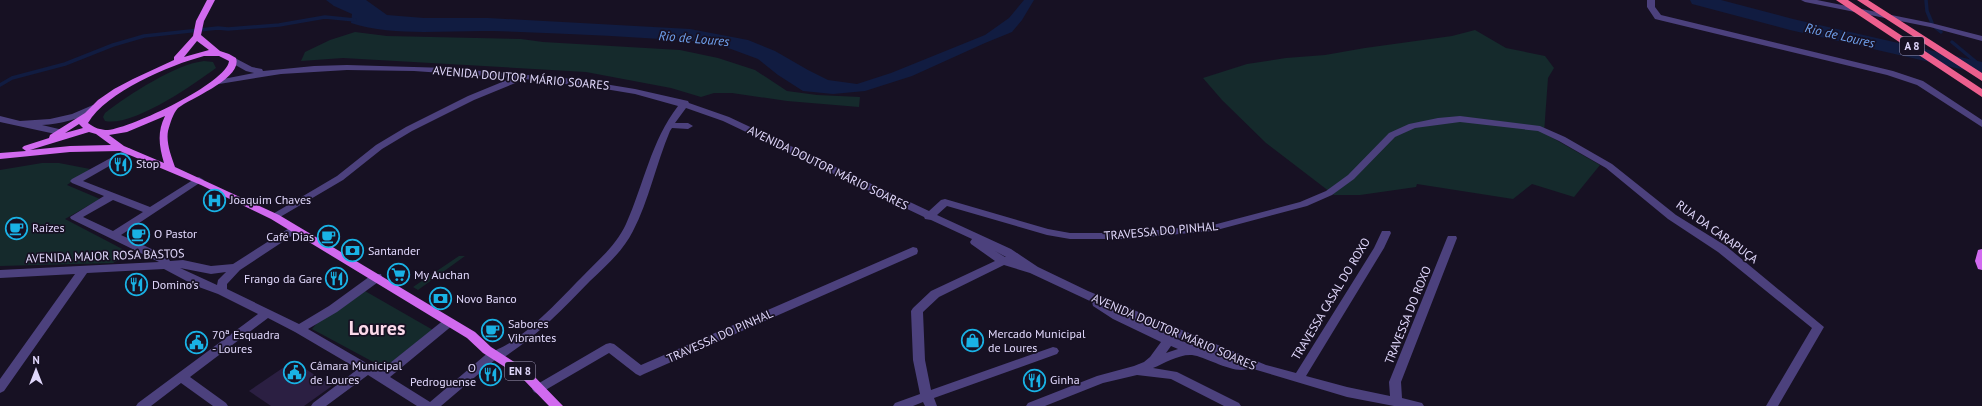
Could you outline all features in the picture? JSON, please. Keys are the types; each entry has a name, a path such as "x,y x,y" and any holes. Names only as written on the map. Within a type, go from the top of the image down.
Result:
{"highway":[{"name":"A 8","path":"1841,0 1875,21 1982,94"},
{"name":"A 8","path":"1862,0 1982,78"}],"main road":[{"path":"174,62 197,36 203,11 211,0"},
{"path":"197,36 217,53"},
{"path":"41,145 132,83 174,62 188,56 217,53 228,55 233,60 232,66 216,83 174,108 131,128 114,132 99,132 88,129 83,124 85,116"},
{"path":"170,167 162,142 166,121 174,108"},
{"path":"0,156 41,145 88,129"},
{"path":"99,132 125,150 170,167"},
{"path":"0,156 70,149 125,150"},
{"name":"EN 8","path":"170,167 275,217 471,334 495,355 526,375 556,406"},
{"path":"1982,253 1980,261 1982,266"}],"street":[{"path":"1651,0 1651,7 1658,17 1890,73 1920,83 1982,124"},
{"path":"1805,0 1931,24 1982,39"},
{"name":"AVENIDA DOUTOR MÁRIO SOARES","path":"233,60 249,69 263,72"},
{"name":"AVENIDA DOUTOR MÁRIO SOARES","path":"216,83 263,72 372,67 524,76 586,82 617,87 684,104 726,120 929,217 1007,252 1034,270 1084,294 1111,314 1263,369 1347,392 1418,406"},
{"path":"275,217 340,178 379,147 409,129 460,104 524,76"},
{"path":"433,406 495,355 514,346 558,308 619,244 631,225 650,166 671,120 684,104"},
{"path":"21,123 53,123 76,117 94,108"},
{"path":"0,119 60,132"},
{"name":"TRAVESSA DO PINHAL","path":"929,217 946,202 1047,232 1070,236 1124,236 1212,228 1295,206 1329,193 1351,177 1392,135 1412,126 1438,120 1460,119 1540,129"},
{"path":"671,120 688,126"},
{"name":"RUA DA CARAPUÇA","path":"1540,129 1562,139 1609,166 1672,217 1722,249 1818,327 1772,406"},
{"path":"125,150 75,181 110,197 150,211"},
{"path":"112,236 199,180"},
{"path":"110,197 75,217 112,236 163,259 168,266 200,283 222,291 300,329 369,368 427,406"},
{"name":"AVENIDA MAJOR ROSA BASTOS","path":"0,274 183,264 211,270 236,267 295,229"},
{"name":"AVENIDA DOUTOR MÁRIO SOARES","path":"964,233 1003,261 1034,270"},
{"name":"TRAVESSA CASAL DO ROXO","path":"1298,379 1312,359 1379,248 1386,233"},
{"name":"TRAVESSA DO ROXO","path":"1396,402 1395,382 1452,238"},
{"name":"TRAVESSA DO PINHAL","path":"538,389 610,347 640,371 912,251"},
{"path":"928,401 918,352 917,311 935,294 1003,261 1020,261"},
{"path":"222,291 222,283 236,267"},
{"path":"0,388 4,377 83,270"},
{"path":"300,329 377,277"},
{"path":"142,406 267,313"},
{"path":"381,377 449,322"},
{"path":"1137,370 1154,360 1168,335"},
{"name":"AVENIDA DOUTOR MÁRIO SOARES","path":"1168,335 1192,351 1224,363 1263,369"},
{"path":"899,406 928,401 1053,351"},
{"path":"1032,406 1101,379 1137,370 1176,354 1192,351"},
{"path":"1169,357 1173,375"},
{"path":"317,406 369,368"},
{"path":"1137,370 1173,375 1235,406"},
{"path":"181,377 222,406"}],"green space":[{"path":"1475,30 1506,48 1545,56 1554,68 1548,78 1544,133 1600,165 1574,197 1532,184 1513,199 1417,184 1416,187 1360,195 1334,195 1266,143 1222,100 1203,78 1247,64 1286,58 1325,55 1452,36"},
{"path":"355,32 387,36 521,39 543,42 680,50 718,58 755,70 787,91 817,95 860,97 859,107 787,101 732,93 714,93 701,97 671,88 586,72 343,58 301,61 305,52 330,40"},
{"path":"204,61 213,62 216,68 178,94 131,118 117,121 105,121 103,117 105,113 139,89 166,74 193,63"},
{"path":"42,163 59,163 90,169 67,185 100,199 65,219 130,253 113,263 0,266 0,170"},
{"path":"459,256 465,256 418,290 413,287"},
{"path":"365,291 433,330 390,363 383,365 377,364 312,329 317,323"}],"water":[{"path":"326,0 366,0 387,15 424,18 488,18 690,29 748,40 775,51 828,80 857,84 891,73 985,35 1009,18 1024,0 1034,0 1022,20 1012,32 912,76 865,91 833,94 803,91 778,75 758,59 706,42 600,35 520,32 421,32 385,30 351,23 352,14 334,6"}],"building":[{"name":"Câmara Municipal de Loures","path":"293,361 332,386 304,406 271,406 249,391"}],"waterway":[{"name":"Rio de Loures","path":"1699,0 1790,24 1982,68"},
{"path":"1926,0 1927,11 1932,23"},
{"path":"0,85 12,78 65,64 113,45 144,36 218,28 228,29 279,25 325,17 355,20"},
{"path":"1935,27 1941,32"},
{"path":"1952,42 1982,67"}],"place":[{"name":"Stop","path":"120,164"},
{"name":"Joaquim Chaves","path":"214,200"},
{"name":"Raízes","path":"17,228"},
{"name":"O Pastor","path":"139,234"},
{"name":"Café Dias","path":"329,237"},
{"name":"Santander","path":"352,251"},
{"name":"My Auchan","path":"398,275"},
{"name":"Frango da Gare","path":"337,279"},
{"name":"Domino's","path":"136,285"},
{"name":"Novo Banco","path":"440,299"},
{"name":"Sabores Vibrantes","path":"493,331"},
{"name":"Mercado Municipal de Loures","path":"972,341"},
{"name":"70ª Esquadra - Loures","path":"197,342"},
{"name":"Câmara Municipal de Loures","path":"294,373"},
{"name":"O Pedroguense","path":"491,375"},
{"name":"Ginha","path":"1035,380"}],"district":[{"name":"Loures","path":"377,328"}]}
